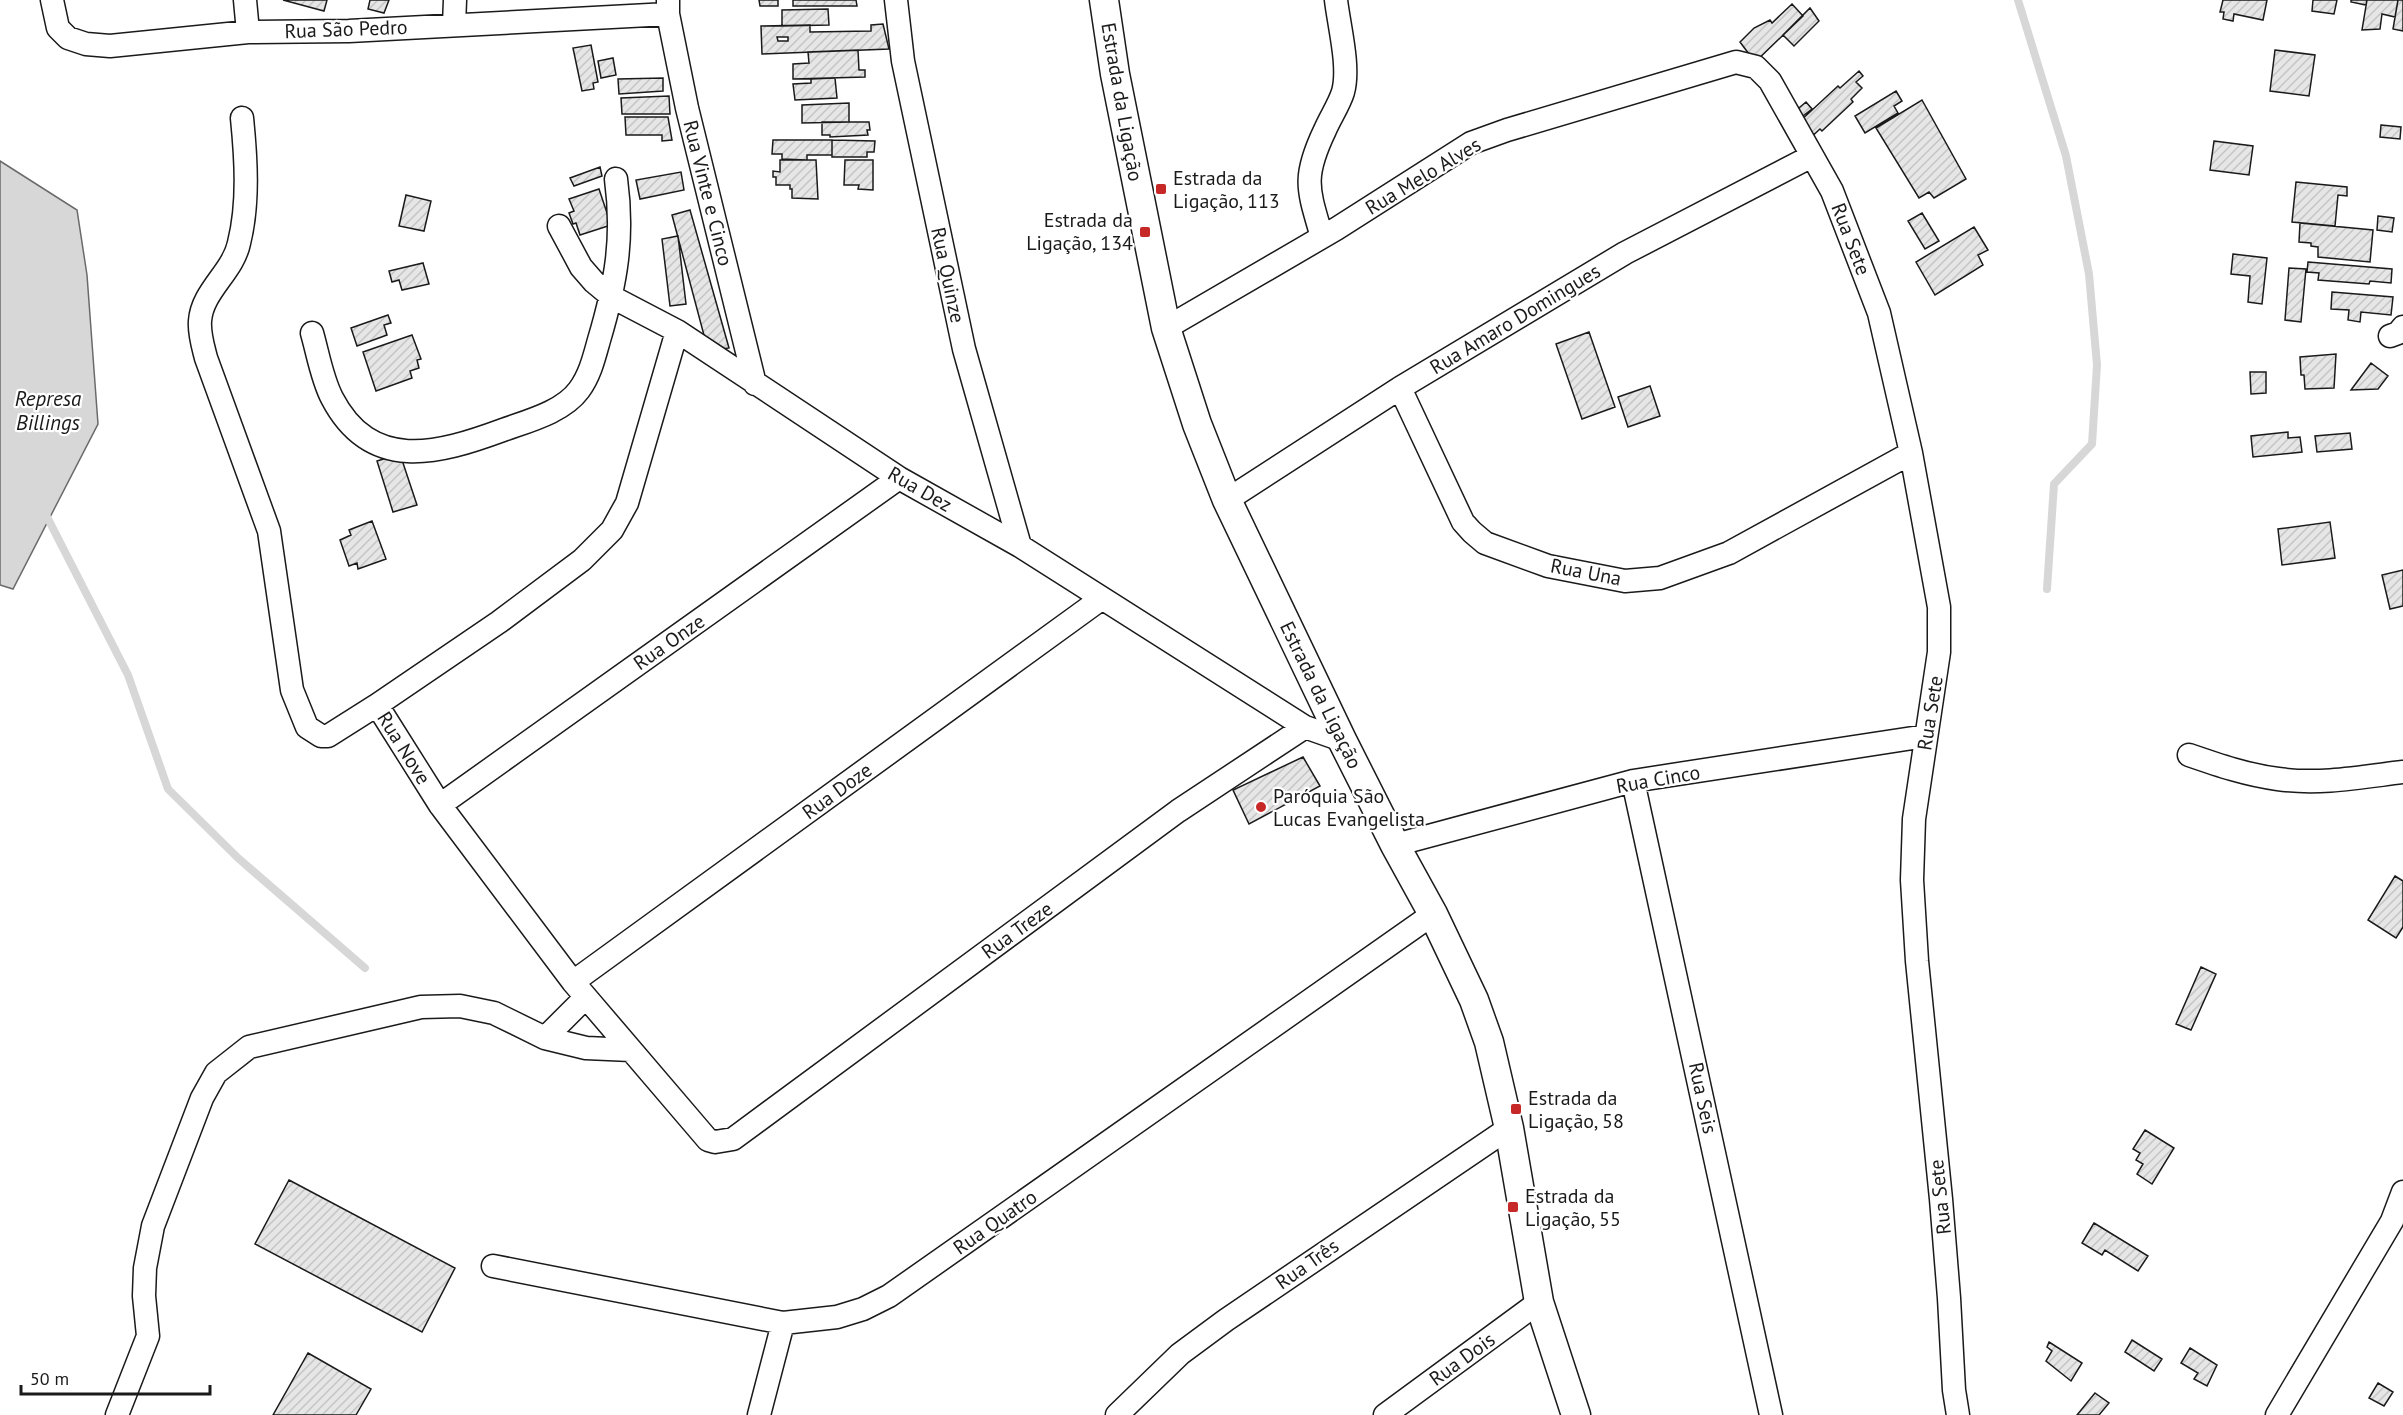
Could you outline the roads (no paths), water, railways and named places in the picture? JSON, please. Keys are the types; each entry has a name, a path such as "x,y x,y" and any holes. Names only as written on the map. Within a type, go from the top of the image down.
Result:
{"street":[{"name":"Rua São Pedro","path":"52,0 58,28 68,38 86,44 110,46 248,32 349,31 454,25 668,7"},
{"path":"245,0 248,32"},
{"path":"454,25 455,0"},
{"name":"Rua Quinze","path":"896,0 903,61 964,349 1020,546"},
{"name":"Estrada da Ligação","path":"1104,0 1115,74 1167,328 1197,424 1227,501 1342,740 1433,914 1474,1000 1489,1042 1509,1128 1539,1302 1576,1415"},
{"path":"1322,237 1311,200 1308,175 1315,151 1342,93 1345,74 1336,0"},
{"name":"Rua Vinte e Cinco","path":"668,7 687,108 755,384"},
{"name":"Rua Melo Alves","path":"1167,328 1322,237 1472,144 1507,130 1736,62"},
{"name":"Rua Sete","path":"1736,62 1756,67 1770,81 1840,210 1880,313 1911,453 1939,607 1939,652 1914,819 1912,880 1917,961 1949,1298 1953,1390 1958,1415"},
{"path":"242,118 246,179 240,242 230,266 203,308 200,320 201,338 206,358 269,531 292,690 301,717 313,733 328,736 377,705"},
{"name":"Rua Amaro Domingues","path":"1227,501 1400,388 1625,254 1812,156"},
{"path":"312,333 332,398 344,417 363,438 382,446 423,452 472,441 562,405 577,392 589,374 612,297 621,229 616,178"},
{"name":"Rua Dez","path":"559,226 581,267 612,297 677,331 899,478 1020,546 1101,600 1305,727"},
{"name":"Rua Nove","path":"677,331 627,503 612,530 582,560 499,622 377,705 440,805 580,989 699,1131"},
{"name":"Rua Una","path":"1400,388 1464,522 1472,532 1485,543 1548,566 1624,581 1659,578 1729,554 1911,453"},
{"name":"Rua Onze","path":"440,805 899,478"},
{"name":"Rua Doze","path":"545,1038 580,989 1101,600"},
{"path":"1305,727 1342,740"},
{"name":"Rua Treze","path":"699,1131 708,1140 715,1142 733,1139 1178,811 1305,727"},
{"name":"Rua Cinco","path":"1395,845 1633,781 1926,736"},
{"path":"2189,756 2238,772 2279,780 2325,781 2403,772"},
{"name":"Rua Seis","path":"1633,781 1771,1415"},
{"name":"Rua Quatro","path":"493,1266 783,1323 837,1317 863,1309 889,1296 1433,914"},
{"path":"117,1415 148,1336 144,1296 145,1268 153,1226 202,1098 216,1073 249,1047 421,1007 460,1006 494,1013 545,1038 586,1048 631,1050"},
{"name":"Rua Três","path":"1117,1415 1180,1354 1226,1320 1509,1128"},
{"path":"2277,1415 2398,1223 2403,1192"},
{"name":"Rua Dois","path":"1385,1415 1539,1302"},
{"path":"759,1415 783,1323"}],"water":[{"name":"Represa Billings","path":"0,161 77,210 87,275 98,424 13,589 0,585"}],"waterway":[{"path":"2018,0 2066,156 2089,274 2097,365 2092,444 2054,484 2047,589"},
{"path":"44,511 128,675 168,789 238,858 365,968"}],"place":[{"name":"Estrada da Ligação, 113","path":"1161,189"},
{"name":"Estrada da Ligação, 134","path":"1145,232"},
{"name":"Paróquia São Lucas Evangelista","path":"1261,807"},
{"name":"Estrada da Ligação, 58","path":"1516,1109"},
{"name":"Estrada da Ligação, 55","path":"1513,1207"}]}
